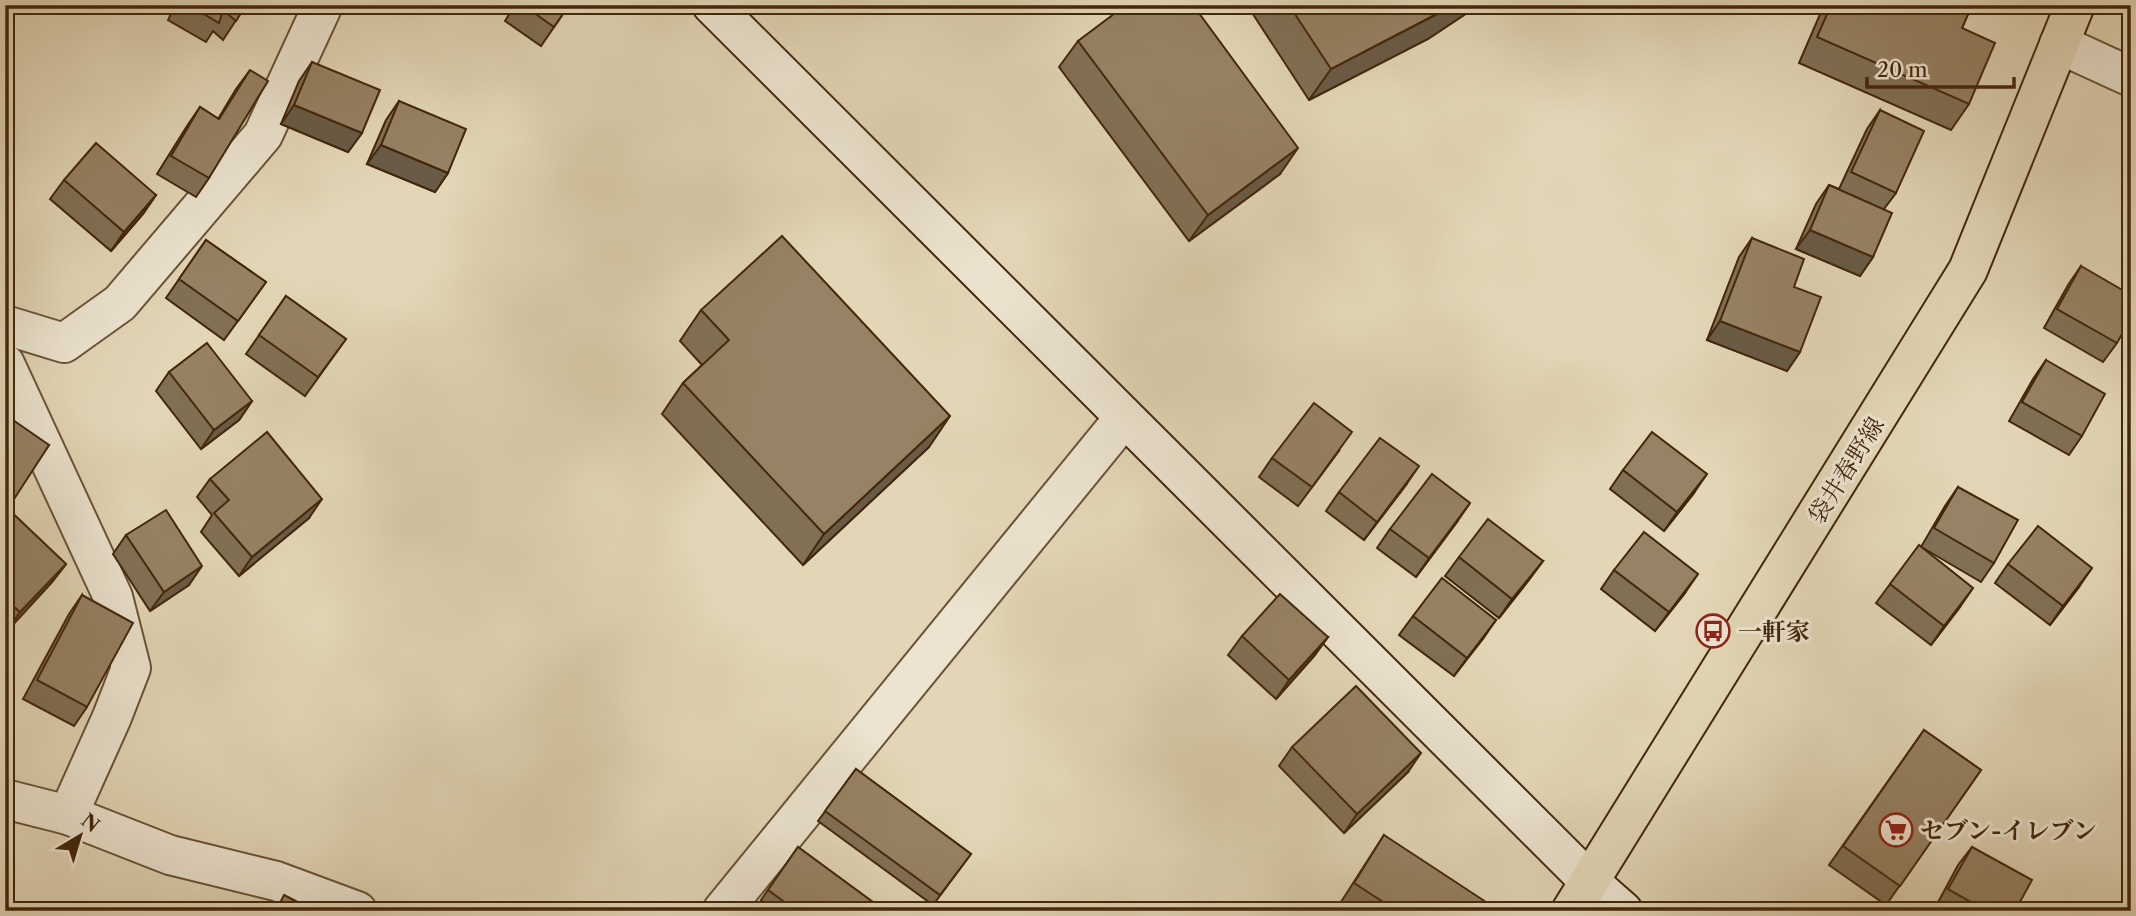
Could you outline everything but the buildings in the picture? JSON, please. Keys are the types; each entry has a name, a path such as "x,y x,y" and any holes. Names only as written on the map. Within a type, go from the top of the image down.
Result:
{"main road":[{"name":"袋井春野線","path":"1581,896 1968,270 2075,5"}],"street":[{"path":"5,325 64,342 120,303 263,135 323,5"},
{"path":"712,5 1124,418 1581,896 1623,911"},
{"path":"2059,44 2131,77"},
{"path":"5,364 113,597 131,668 68,815"},
{"path":"722,911 1124,418"},
{"path":"5,799 68,815 170,855 276,881 357,911"}],"place":[{"name":"一軒家","path":"1713,631"},
{"name":"セブン-イレブン","path":"1896,830"}]}
